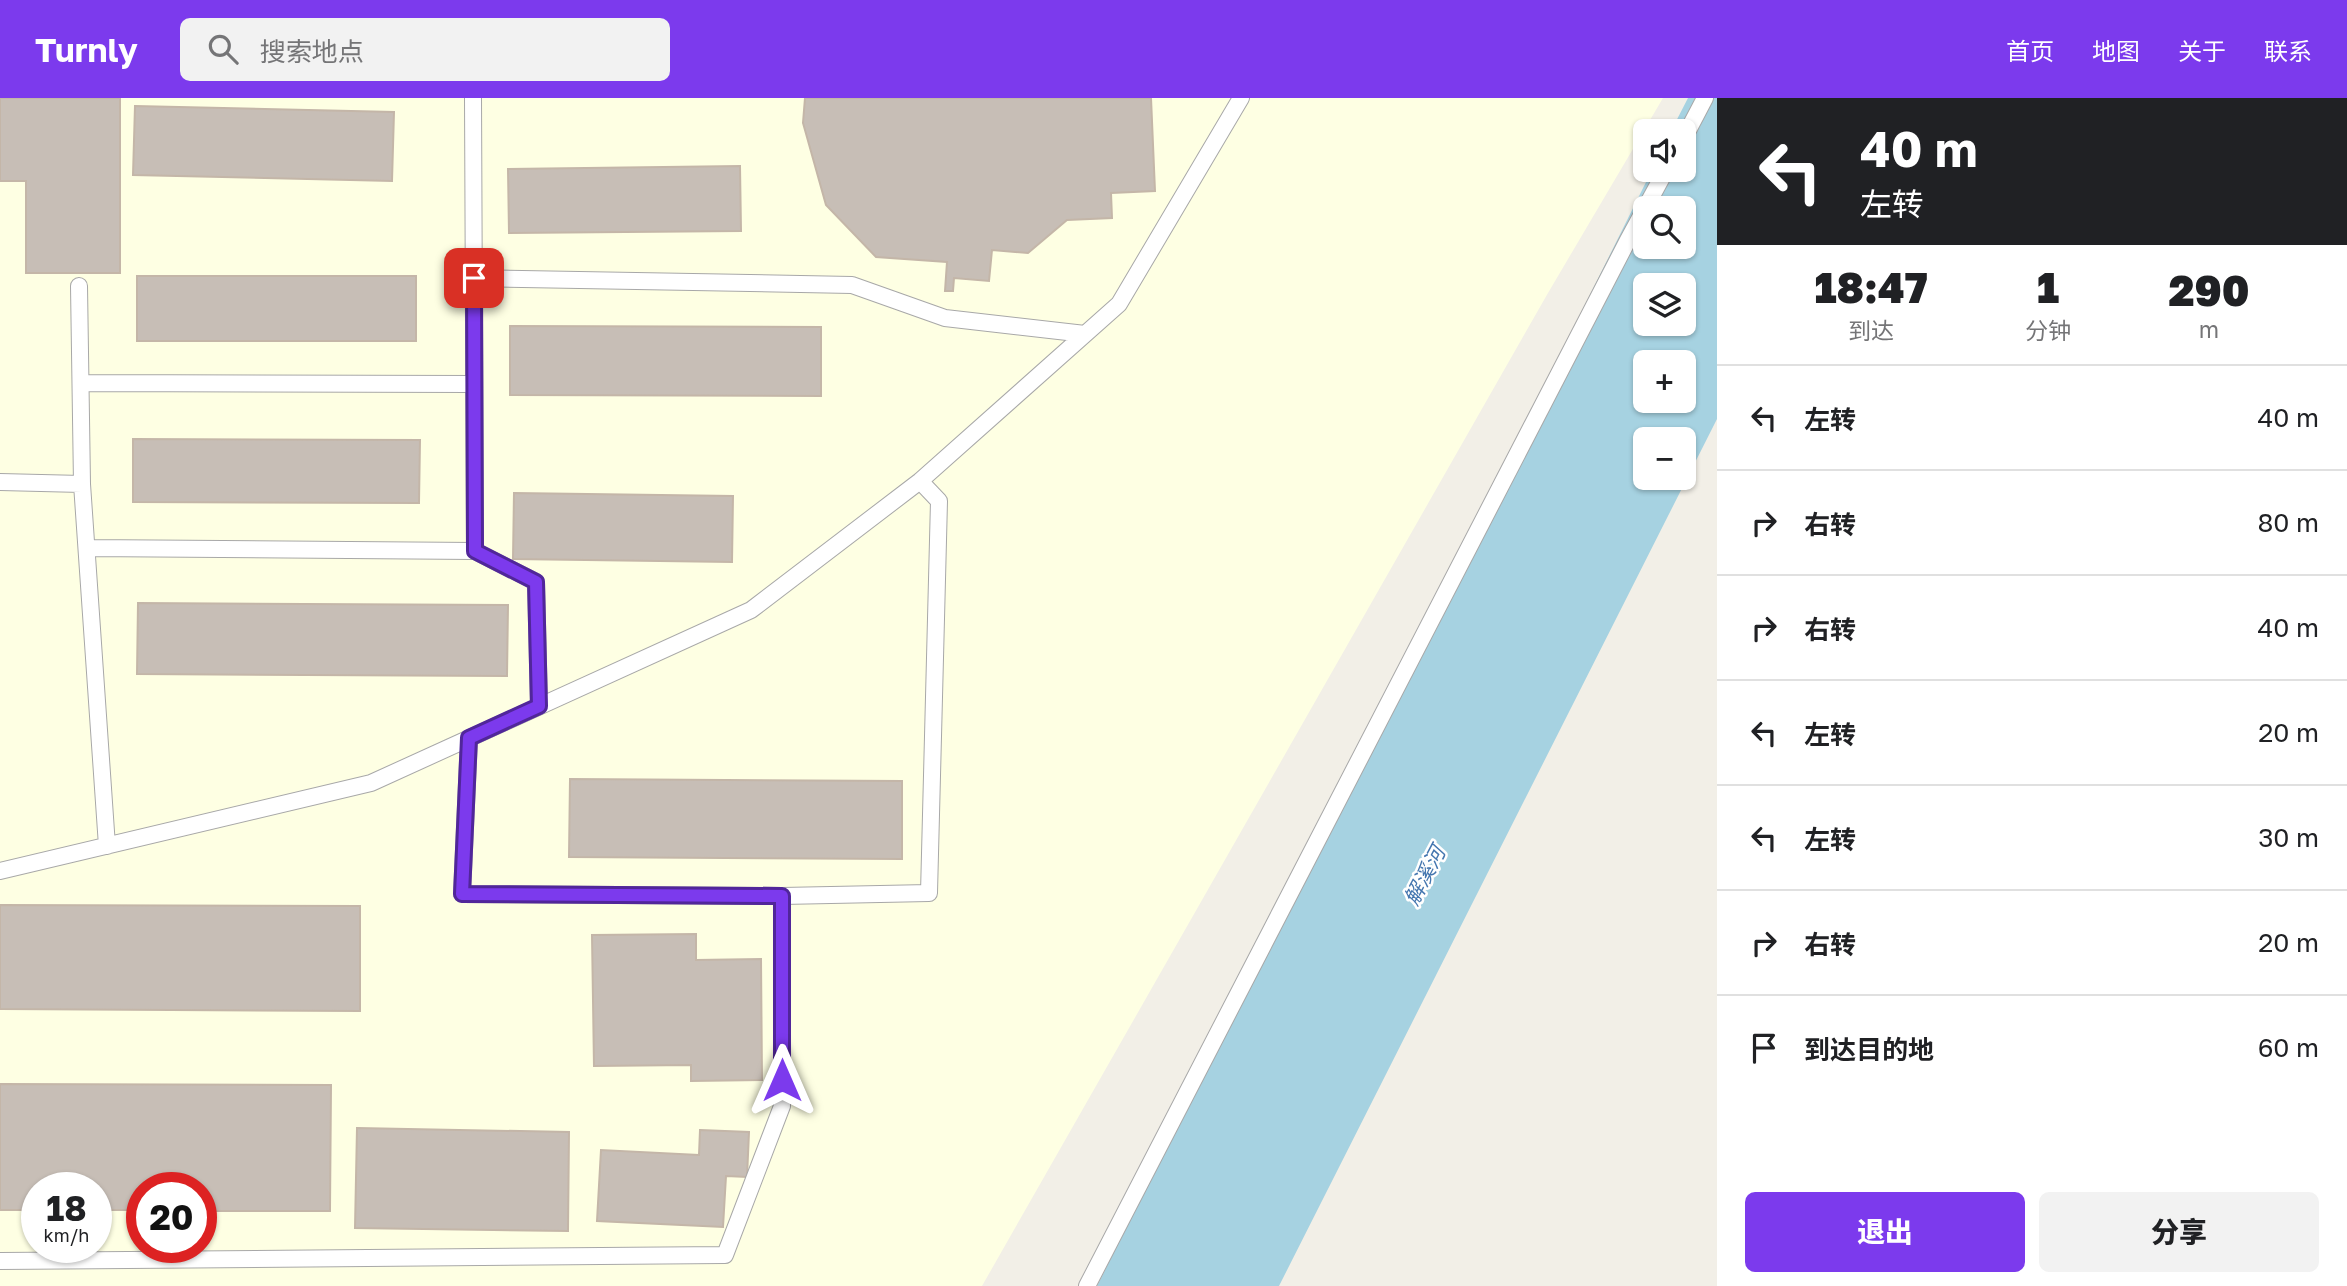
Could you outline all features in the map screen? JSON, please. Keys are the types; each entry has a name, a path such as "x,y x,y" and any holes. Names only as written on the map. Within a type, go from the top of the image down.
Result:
{"lane":[{"path":"473,98 475,551"},
{"path":"0,871 371,783 751,610 920,481 1119,304 1241,98"},
{"path":"1694,119 1705,98"},
{"path":"1087,1286 1659,182"},
{"path":"474,278 852,285 945,318 1085,334"},
{"path":"79,286 82,484 107,846"},
{"path":"81,383 474,384"},
{"path":"469,738 462,894 782,896 929,892 939,501 920,481"},
{"path":"0,482 82,484"},
{"path":"87,548 475,551 536,582 539,706"},
{"path":"0,1261 725,1255 782,1106 782,896"}],"shaded area":[{"path":"0,98 1663,98 1651,119 1633,119 1633,149 1548,293 982,1286 0,1286"}],"water":[{"name":"解溪河","path":"1688,98 1717,98 1717,419 1696,461 1696,427 1633,427 1633,490 1681,490 1279,1286 1097,1286 1633,208 1633,259 1696,259 1696,196 1639,196 1646,182 1696,182 1696,119 1677,119"}],"building":[{"path":"0,98 120,98 120,273 26,273 26,181 0,181"},
{"path":"805,98 1151,98 1155,191 1111,193 1112,218 1067,220 1028,253 992,250 989,281 954,278 953,291 945,291 947,262 876,257 826,205 803,123"},
{"path":"135,106 394,112 392,181 133,175"},
{"path":"740,166 741,231 509,233 508,169"},
{"path":"137,276 416,276 416,341 137,341"},
{"path":"510,326 821,327 821,396 510,395"},
{"path":"133,439 420,440 419,503 133,502"},
{"path":"514,493 733,496 732,562 513,559"},
{"path":"138,603 508,605 507,676 137,674"},
{"path":"570,779 902,781 902,859 569,857"},
{"path":"0,905 360,906 360,1011 0,1009"},
{"path":"696,934 696,960 761,959 762,1080 691,1081 691,1065 594,1066 592,935"},
{"path":"0,1084 331,1085 330,1211 217,1211 217,1172 126,1172 126,1210 112,1210 112,1172 21,1172 21,1210 0,1210"},
{"path":"357,1128 569,1132 568,1231 355,1228"},
{"path":"700,1130 749,1132 747,1177 726,1176 723,1227 597,1221 601,1150 699,1155"}],"route":[{"path":"474,278 475,551 536,582 539,706 469,738 462,894 782,896 782,1080"}]}
